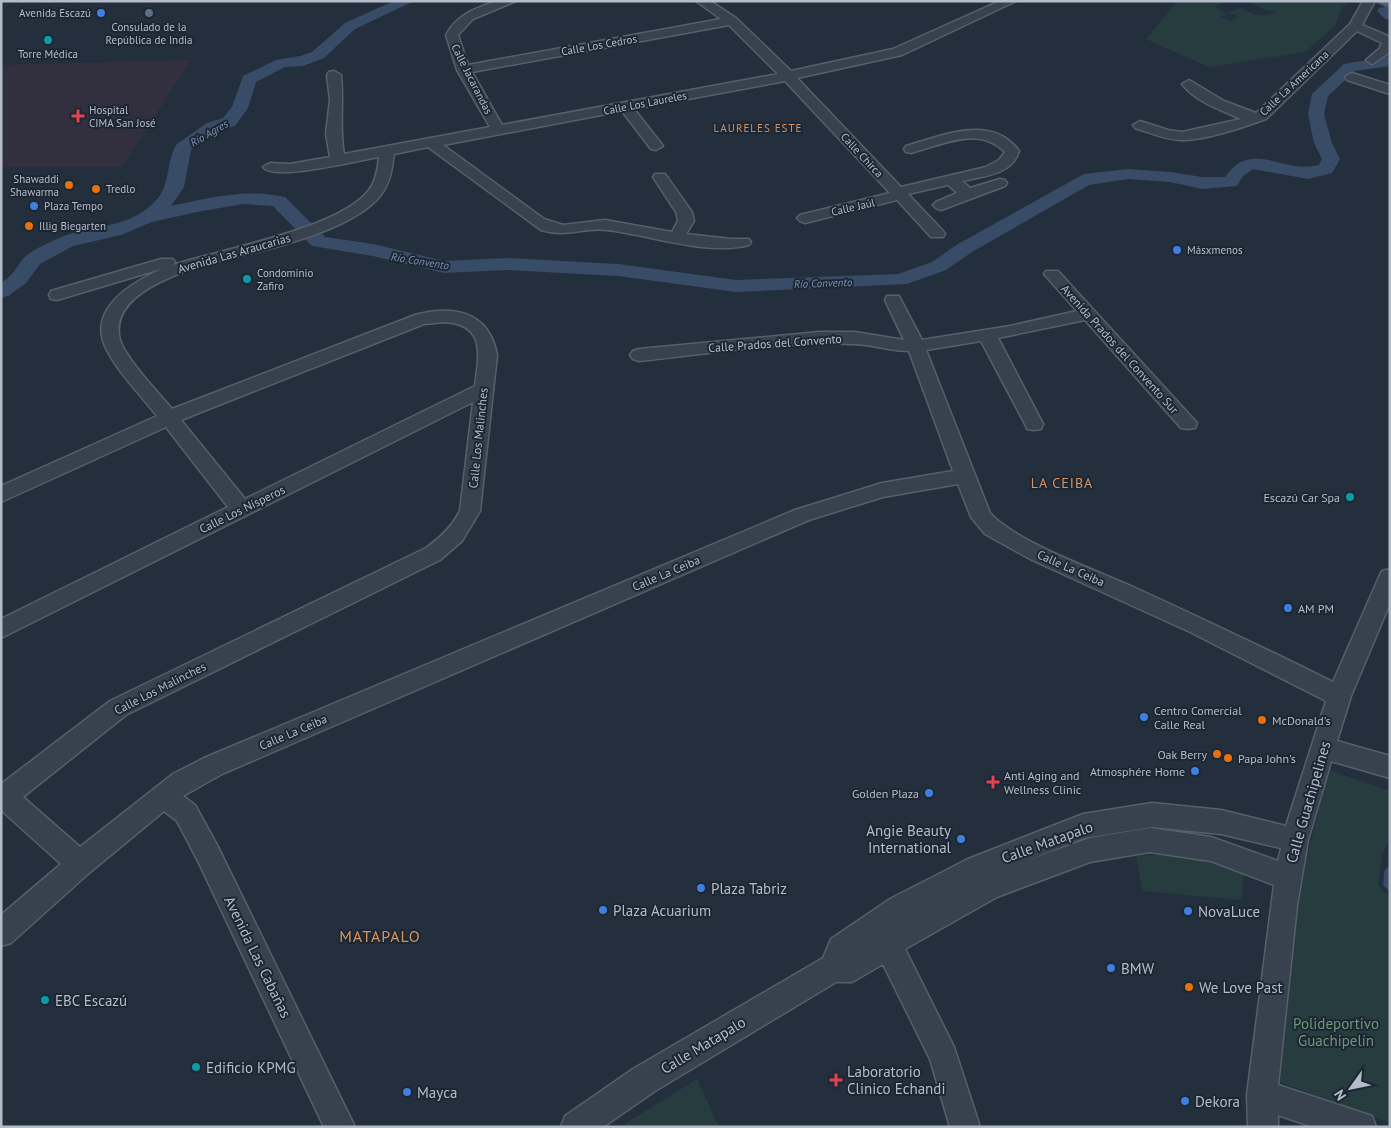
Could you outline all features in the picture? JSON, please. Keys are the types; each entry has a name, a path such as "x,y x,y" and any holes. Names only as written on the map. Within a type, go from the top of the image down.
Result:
{"main road":[{"path":"1382,1 1390,4"}],"street":[{"name":"Calle Jacarandas","path":"498,130 465,69 454,46 452,34 454,29 471,16 510,1"},
{"path":"702,1 732,21 788,76"},
{"name":"Calle Los Laureles","path":"270,167 290,168 431,143 788,76 897,52 1010,1"},
{"name":"Calle La Americana","path":"1140,125 1166,134 1182,136 1209,132 1261,116 1355,26 1369,1"},
{"name":"Calle Los Cedros","path":"465,69 732,21"},
{"path":"1355,26 1389,41 1384,51 1372,60"},
{"path":"334,75 337,100 333,136 338,160"},
{"name":"Calle Chirca","path":"788,76 937,234"},
{"path":"1352,77 1390,90"},
{"path":"1189,84 1196,91 1254,119"},
{"path":"625,106 656,146"},
{"name":"Calle Jaúl","path":"805,218 1003,165 1010,159 1012,151 1005,142 983,132 970,132 911,149"},
{"path":"431,143 546,227 557,231 593,224 719,244 743,242"},
{"name":"Avenida Las Araucarias","path":"241,509 119,354 111,338 111,324 119,305 135,290 159,276 196,262 264,245 323,224 350,211 374,194 384,174 387,151"},
{"path":"660,177 684,212 686,221 678,236"},
{"path":"951,180 968,194"},
{"path":"941,205 1000,183"},
{"path":"57,295 176,259 196,262"},
{"name":"Avenida Prados del Convento Sur","path":"1052,274 1188,423"},
{"path":"893,300 916,346 965,476"},
{"name":"Calle Prados del Convento","path":"639,356 819,338 855,338 890,345 916,346 987,335 1088,314"},
{"name":"Calle Los Malinches","path":"1,495 168,418 421,320 437,316 454,316 467,320 480,329 487,340 488,355 470,512 466,521 452,539 433,554 118,708 87,730 3,798"},
{"path":"987,335 1034,424"},
{"name":"Calle Los Nísperos","path":"1,629 483,390"},
{"name":"Calle La Ceiba","path":"1,933 80,864 164,796 182,782 213,766 802,515 882,490 965,476 981,517 1000,534 1039,554 1198,626 1339,696"},
{"name":"Calle Guachipelines","path":"1263,1127 1262,1094 1288,877 1295,840 1339,696 1390,577"},
{"path":"1323,748 1390,767"},
{"name":"Avenida Las Cabañas","path":"164,796 186,813 208,854 340,1127"},
{"path":"3,798 80,864"},
{"name":"Calle Matapalo","path":"833,968 840,949 900,908 977,868 1083,826 1152,816 1221,822 1295,840"},
{"name":"Calle Matapalo","path":"576,1127 644,1080 833,968 852,968 914,927 989,887 1090,850 1150,840 1211,849 1288,877"},
{"path":"888,945 944,1057 965,1127"},
{"path":"1262,1094 1361,1127"}],"shaded area":[{"name":"Hospital CIMA San José","path":"191,60 122,167 1,167 1,65"}],"green space":[{"path":"1177,1 1218,1 1222,3 1214,6 1227,14 1220,17 1230,21 1239,17 1228,13 1239,8 1253,14 1262,15 1276,12 1264,9 1248,1 1348,1 1341,9 1335,26 1305,52 1209,67 1146,39"},
{"name":"Polideportivo Guachipelín","path":"1329,770 1390,791 1390,837 1382,856 1378,885 1390,898 1390,1123 1280,1082 1282,997 1303,872"},
{"path":"1188,852 1244,868 1242,900 1142,891 1136,856"},
{"path":"697,1079 719,1127 620,1127"}],"waterway":[{"name":"Río Agres","path":"146,218 164,203 175,187 183,148 213,127 229,122 240,108 249,79 282,63 303,61 318,55 350,26 407,1"},
{"name":"Río Convento","path":"1390,10 1384,11 1390,16"},
{"name":"Río Convento","path":"146,218 243,198 278,201 319,242 373,250 444,267 506,264 618,270 736,286 900,280 939,266 965,248 1084,180 1128,174 1170,177 1202,183 1230,182 1237,172 1250,163 1308,174 1326,169 1331,159 1323,143 1316,114 1320,94 1350,67 1390,61"},
{"name":"Río Agres","path":"1,292 15,283 32,261 66,242 114,231 146,218"},
{"path":"1390,869 1387,872 1386,884 1390,888"}],"place":[{"name":"Avenida Escazú","path":"101,13"},
{"name":"Consulado de la República de India","path":"149,13"},
{"name":"Torre Médica","path":"48,40"},
{"name":"Hospital CIMA San José","path":"78,116"},
{"name":"Shawaddi Shawarma","path":"69,185"},
{"name":"Tredlo","path":"96,189"},
{"name":"Plaza Tempo","path":"34,206"},
{"name":"Illig Biegarten","path":"29,226"},
{"name":"Másxmenos","path":"1177,250"},
{"name":"Condominio Zafiro","path":"247,279"},
{"name":"Escazú Car Spa","path":"1350,497"},
{"name":"AM PM","path":"1288,608"},
{"name":"Centro Comercial Calle Real","path":"1144,717"},
{"name":"McDonald's","path":"1262,720"},
{"name":"Oak Berry","path":"1217,754"},
{"name":"Papa John's","path":"1228,758"},
{"name":"Atmosphére Home","path":"1195,771"},
{"name":"Anti Aging and Wellness Clinic","path":"993,782"},
{"name":"Golden Plaza","path":"929,793"},
{"name":"Angie Beauty International","path":"961,839"},
{"name":"Plaza Tabriz","path":"701,888"},
{"name":"Plaza Acuarium","path":"603,910"},
{"name":"NovaLuce","path":"1188,911"},
{"name":"BMW","path":"1111,968"},
{"name":"We Love Past","path":"1189,987"},
{"name":"EBC Escazú","path":"45,1000"},
{"name":"Edificio KPMG","path":"196,1067"},
{"name":"Laboratorio Clinico Echandi","path":"836,1080"},
{"name":"Mayca","path":"407,1092"},
{"name":"Dekora","path":"1185,1101"}],"district":[{"name":"LAURELES ESTE","path":"758,128"},
{"name":"LA CEIBA","path":"1062,483"},
{"name":"MATAPALO","path":"380,936"}]}
